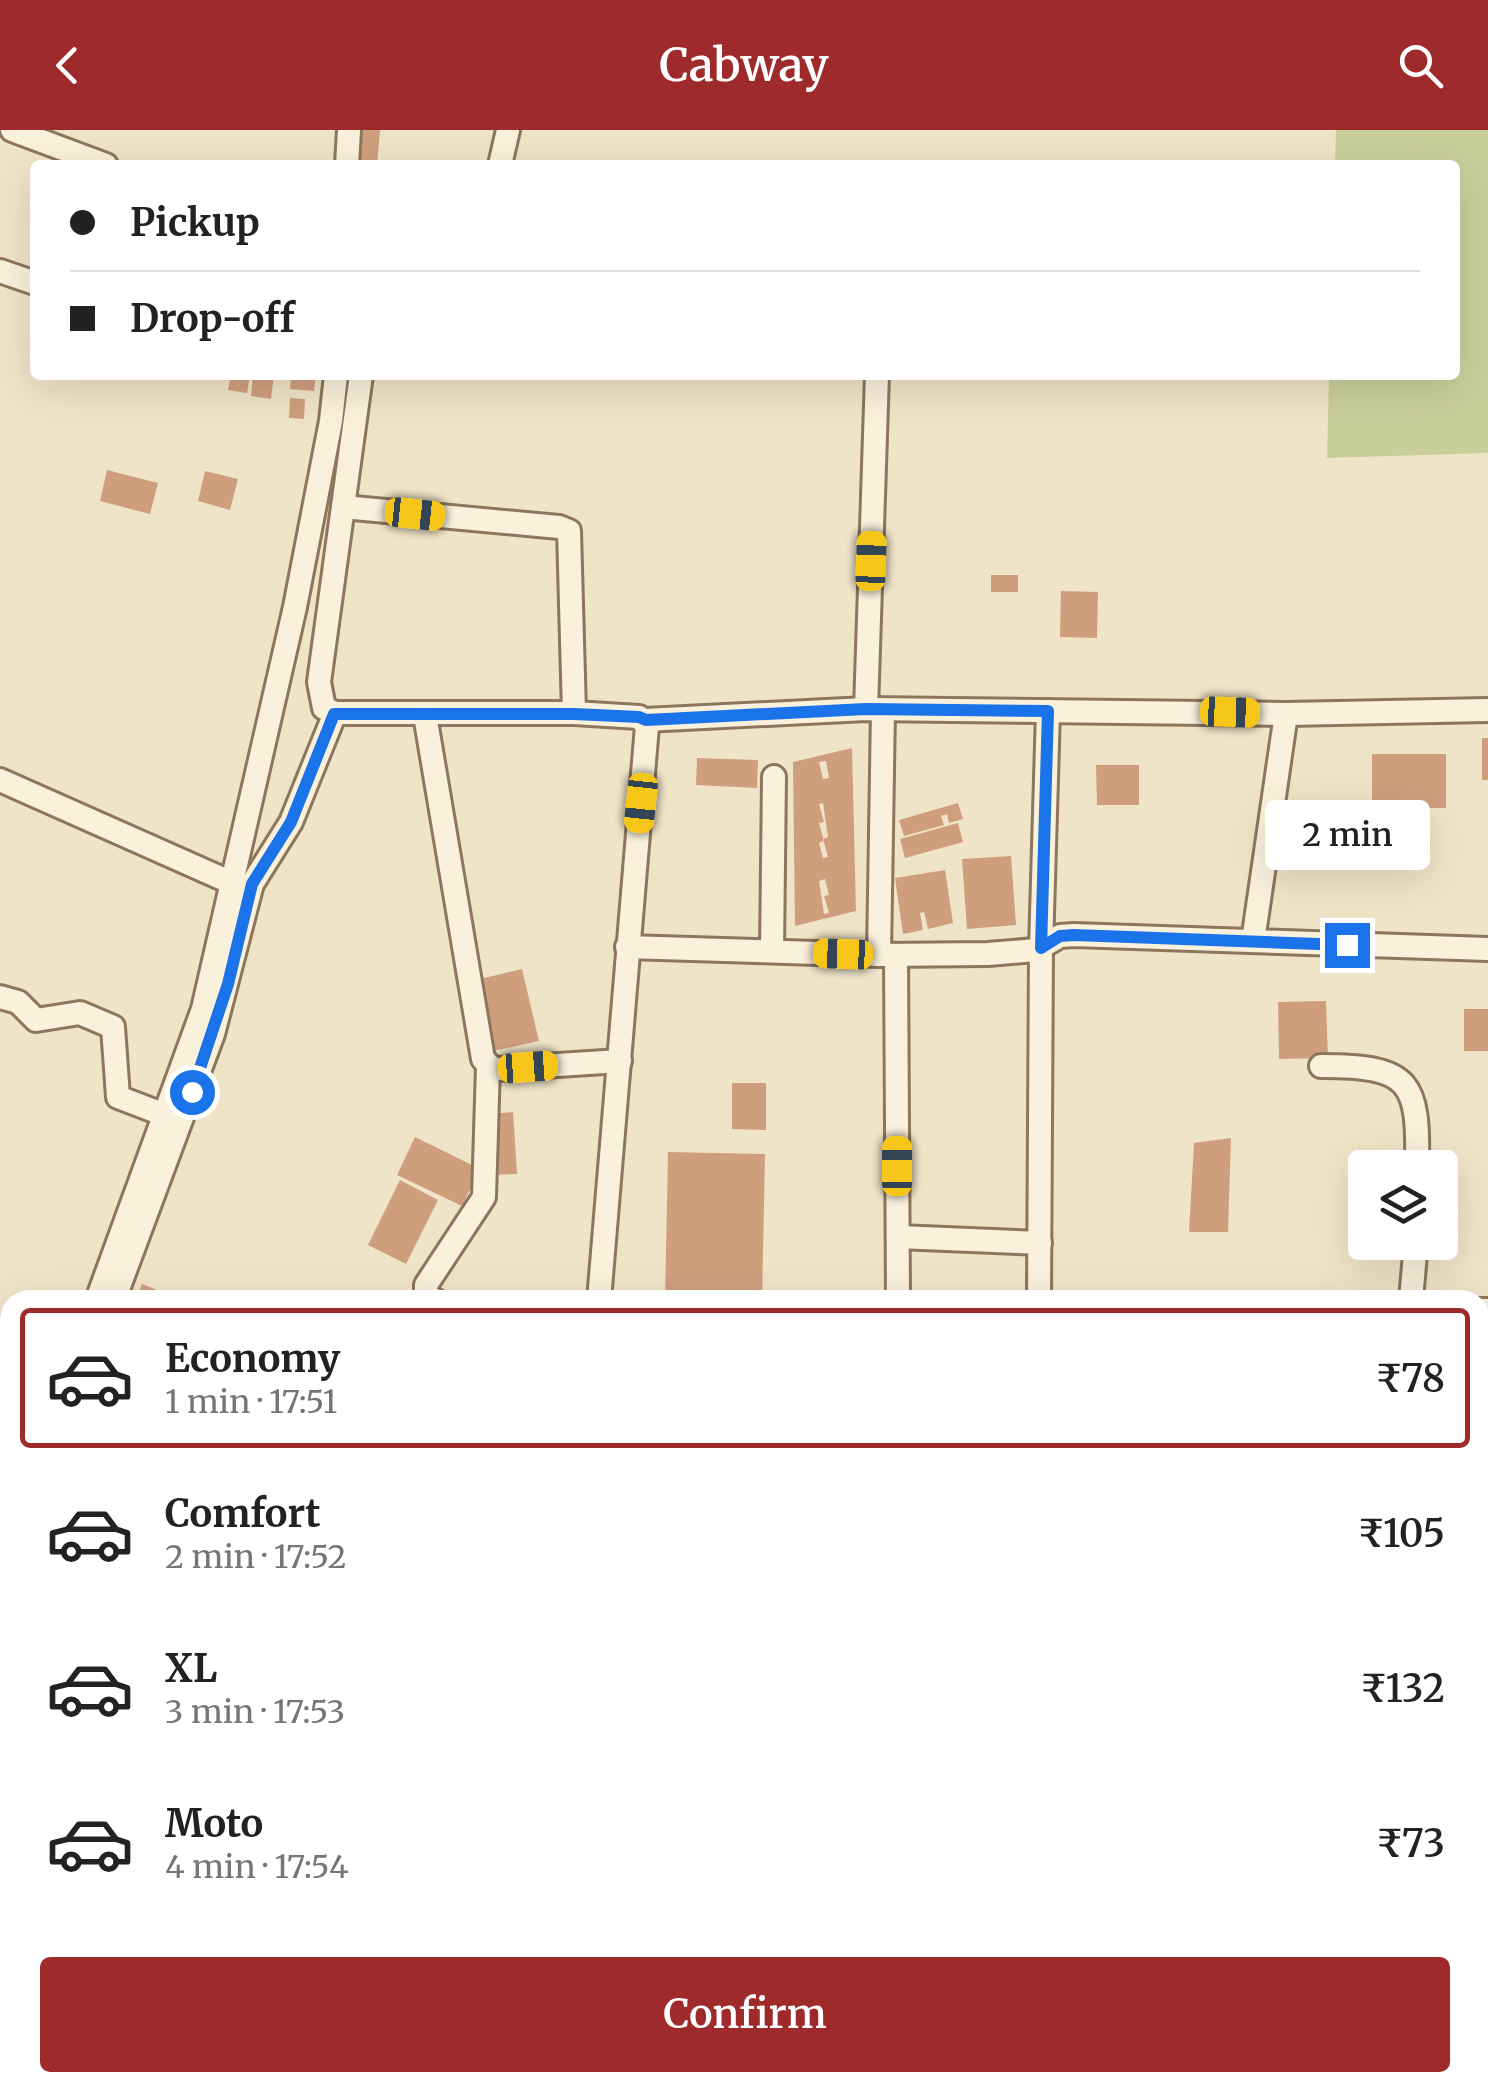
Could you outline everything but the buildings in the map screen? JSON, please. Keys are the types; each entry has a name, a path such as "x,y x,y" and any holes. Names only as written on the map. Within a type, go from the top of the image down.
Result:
{"street":[{"path":"12,130 93,160"},
{"path":"346,160 349,130"},
{"path":"501,160 508,130"},
{"path":"0,271 30,281"},
{"path":"100,1290 203,1008 315,512 336,380"},
{"path":"360,380 319,682 322,705 334,714 574,714 646,720 874,709 1286,714 1488,710"},
{"path":"877,380 874,709 898,1290"},
{"path":"343,507 569,531 574,714"},
{"path":"1039,1290 1041,948 1048,711"},
{"path":"118,1290 213,1034 252,884 291,822 334,714"},
{"path":"425,714 479,1048 488,1066 484,1197 427,1290"},
{"path":"1253,941 1286,714"},
{"path":"600,1290 646,720"},
{"path":"772,952 774,777"},
{"path":"0,780 232,882"},
{"path":"627,947 988,954 1041,948 1063,935 1488,949"},
{"path":"0,997 18,1002 36,1020 80,1013 113,1027 118,1097 165,1115"},
{"path":"488,1066 498,1069 620,1061"},
{"path":"1321,1066 1362,1066 1399,1078 1416,1110 1417,1150"},
{"path":"898,1237 1040,1243"},
{"path":"1413,1290 1415,1260"}],"green space":[{"path":"1336,130 1488,130 1488,453 1327,458 1329,380 1460,380 1460,160 1335,160"}],"route":[{"path":"192,1092 228,984 252,884 291,822 334,714 574,714 646,720 866,709 1048,711 1041,948 1060,936 1074,935 1347,945"}]}
